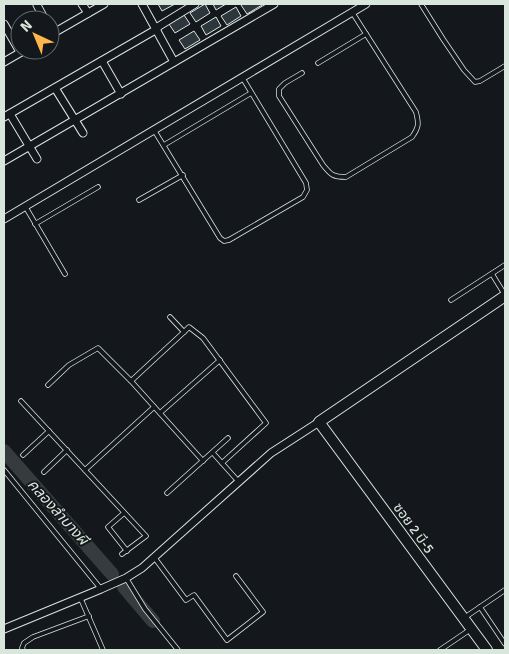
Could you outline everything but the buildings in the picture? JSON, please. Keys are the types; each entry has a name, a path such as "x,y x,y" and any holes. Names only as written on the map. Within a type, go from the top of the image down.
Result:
{"street":[{"path":"82,4 88,14"},
{"path":"60,28 104,4"},
{"path":"142,4 174,62"},
{"path":"37,159 7,116 156,29 195,4"},
{"path":"4,161 274,4"},
{"path":"4,219 366,4"},
{"path":"102,61 121,94"},
{"path":"55,88 83,133"},
{"path":"4,629 126,578 142,568 271,453 505,295"},
{"name":"ซอย 2 บี-5","path":"319,422 487,650"}],"lane":[{"path":"421,4 448,47 475,82 505,66"},
{"path":"302,73 285,83 280,89 279,96 329,173 336,177 346,176 412,137 418,123 416,112 352,12"},
{"path":"318,63 366,34"},
{"path":"154,130 224,242 303,197 307,190 306,183 242,78"},
{"path":"164,144 251,93"},
{"path":"139,200 183,175"},
{"path":"35,224 98,187"},
{"path":"25,206 65,274"},
{"path":"451,300 505,265"},
{"path":"492,274 505,295"},
{"path":"170,317 184,332"},
{"path":"131,382 189,327 203,338 266,424 222,463"},
{"path":"48,385 69,365 98,348 203,461"},
{"path":"160,414 220,360"},
{"path":"21,401 146,536 122,554"},
{"path":"86,470 154,407"},
{"path":"23,455 49,431"},
{"path":"167,493 228,438"},
{"path":"44,472 67,450"},
{"path":"213,453 238,481"},
{"path":"4,470 101,588"},
{"path":"124,513 108,527 127,551"},
{"path":"154,557 186,600 194,595 227,640 262,612 236,576"},
{"path":"126,578 145,609 178,650"},
{"path":"464,618 505,590"},
{"path":"80,597 103,650"},
{"path":"480,607 505,644"},
{"path":"22,650 24,643 33,637 89,616"},
{"path":"440,650 447,648 472,628"}],"waterway":[{"name":"คลองลำบางผี","path":"4,451 112,574"},
{"name":"คลองลำบางผี","path":"124,587 153,621"}]}
